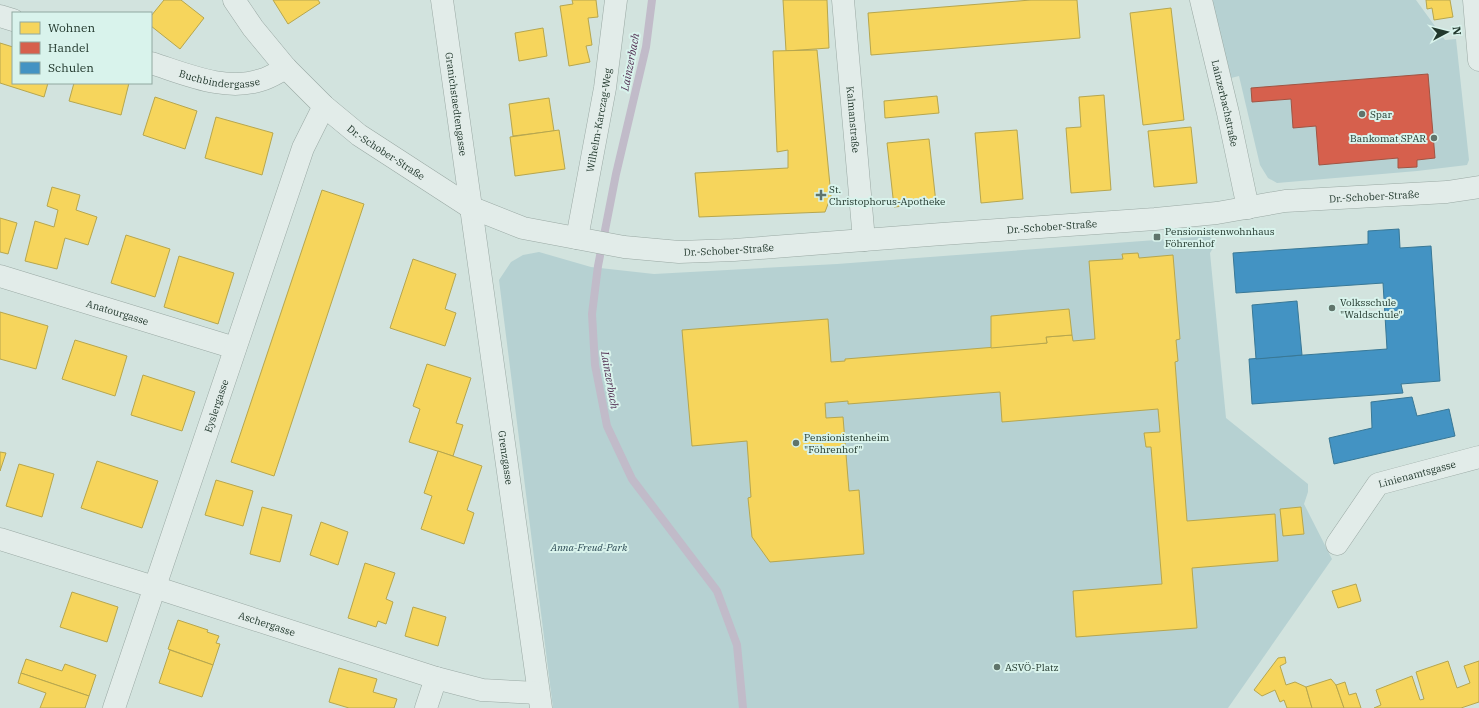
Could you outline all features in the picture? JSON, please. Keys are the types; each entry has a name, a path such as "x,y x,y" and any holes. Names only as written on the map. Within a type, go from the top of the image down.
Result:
{"street":[{"name":"Dr.-Schober-Straße","path":"234,0 286,68 324,106 359,134 470,207 522,228 624,247 679,252 734,250 1148,220 1217,213 1285,201 1448,192 1479,187"},
{"name":"Granichstaedtengasse","path":"442,0 470,207"},
{"name":"Wilhelm-Karczag-Weg","path":"580,239 605,88 616,0"},
{"name":"Kalmanstraße","path":"843,0 864,240"},
{"name":"Lainzerbachstraße","path":"1201,0 1228,113 1248,208"},
{"path":"1474,0 1479,60"},
{"path":"0,16 12,20"},
{"name":"Buchbindergasse","path":"152,63 210,81 240,84 262,80 286,68"},
{"name":"Eyslergasse","path":"114,708 303,148 324,106"},
{"name":"Grenzgasse","path":"470,207 539,701"},
{"name":"Anatourgasse","path":"0,276 235,348"},
{"name":"Linienamtsgasse","path":"1337,544 1378,484 1479,457"},
{"name":"Aschergasse","path":"0,539 436,678 482,690 539,701"},
{"path":"426,708 436,678"}],"green space":[{"path":"1212,0 1416,0 1445,40 1456,39 1469,160 1467,165 1417,171 1277,183 1268,178 1260,165 1239,76 1231,78"},
{"name":"Anna-Freud-Park","path":"1209,236 1216,243 1210,253 1226,418 1308,484 1308,492 1304,504 1332,559 1228,708 553,708 499,280 511,262 523,255 539,252 591,267 654,274 837,264"}],"building: Wohnen":[{"path":"164,0 181,0 204,18 180,49 152,27 152,15"},
{"path":"273,0 318,0 320,3 288,24"},
{"path":"572,0 596,0 598,17 588,18 592,45 586,46 590,62 569,66 560,6 573,4"},
{"path":"783,0 827,0 829,48 786,51"},
{"path":"1031,0 1077,0 1080,38 871,55 868,13"},
{"path":"1426,0 1450,0 1453,17 1434,20 1432,8 1427,9"},
{"path":"1171,8 1184,120 1143,125 1130,13"},
{"path":"543,28 547,56 519,61 515,33"},
{"path":"0,43 12,47 12,84 48,84 44,97 0,83"},
{"path":"817,50 831,196 825,212 699,217 695,173 788,168 788,150 777,152 773,51"},
{"path":"74,84 129,84 121,115 69,101"},
{"path":"1104,95 1111,190 1071,193 1066,128 1081,127 1079,97"},
{"path":"937,96 939,113 885,118 884,101"},
{"path":"155,97 197,111 185,149 143,135"},
{"path":"549,98 554,131 513,136 509,104"},
{"path":"216,117 273,133 262,175 205,158"},
{"path":"1191,127 1197,183 1154,187 1148,131"},
{"path":"559,130 565,169 515,176 510,137"},
{"path":"1017,130 1023,199 981,203 975,133"},
{"path":"929,139 936,203 894,207 887,143"},
{"path":"52,187 80,195 76,210 97,217 88,245 65,238 57,269 25,261 35,221 54,227 58,210 47,206"},
{"path":"322,190 364,204 274,476 231,462"},
{"path":"0,218 17,223 8,254 0,252"},
{"path":"126,235 170,249 155,297 111,283"},
{"name":"Pensionistenheim \"Föhrenhof\"","path":"1138,253 1139,258 1173,255 1180,339 1176,340 1178,361 1175,362 1187,521 1275,514 1278,561 1192,568 1197,628 1076,637 1073,591 1162,584 1151,447 1146,447 1144,433 1160,432 1158,409 1002,422 1000,392 848,404 848,401 825,403 826,418 843,417 849,491 859,490 864,554 770,562 752,537 748,498 751,497 747,441 692,446 682,330 828,319 831,362 845,361 845,359 1047,343 1046,337 1072,335 1073,341 1095,339 1089,261 1123,259 1122,254"},
{"path":"179,256 234,273 218,324 164,307"},
{"path":"413,259 456,274 445,309 456,313 445,346 390,328"},
{"path":"1069,309 1072,335 1046,337 1047,343 991,348 991,316"},
{"path":"0,312 48,326 36,369 0,359"},
{"path":"75,340 127,356 115,396 62,379"},
{"path":"427,364 471,378 456,423 463,425 453,456 409,442 420,409 413,406"},
{"path":"143,375 195,392 182,431 131,415"},
{"path":"438,451 482,466 467,510 474,513 464,544 421,529 432,496 424,493"},
{"path":"0,452 6,453 0,471"},
{"path":"97,461 158,481 142,528 81,508"},
{"path":"19,464 54,474 42,517 6,506"},
{"path":"216,480 253,491 243,526 205,515"},
{"path":"262,507 292,515 280,562 250,554"},
{"path":"1301,507 1304,534 1283,536 1280,509"},
{"path":"321,522 348,532 338,565 310,555"},
{"path":"365,563 395,573 386,599 393,602 386,624 378,621 376,627 348,618"},
{"path":"1356,584 1361,601 1338,608 1332,591"},
{"path":"72,592 118,607 107,642 60,627"},
{"path":"413,607 446,617 438,646 405,636"},
{"path":"178,620 208,630 207,632 219,636 216,643 220,644 213,665 168,649"},
{"path":"170,650 213,665 202,697 159,683"},
{"path":"1285,657 1286,663 1280,666 1286,685 1295,682 1306,687 1312,708 1287,708 1284,700 1280,702 1275,690 1262,696 1254,690 1278,658"},
{"path":"26,659 62,671 65,664 96,675 89,696 21,673"},
{"path":"1448,661 1457,688 1470,683 1464,666 1479,661 1479,702 1461,708 1374,708 1381,705 1376,690 1412,676 1420,700 1424,699 1416,672"},
{"path":"339,668 377,679 373,692 397,699 394,708 349,708 329,702"},
{"path":"21,673 89,696 85,708 40,708 46,693 18,683"},
{"path":"1331,679 1336,685 1344,708 1312,708 1306,687"},
{"path":"1345,682 1349,695 1356,693 1361,708 1344,708 1336,685"}],"building: Handel":[{"name":"Spar","path":"1428,74 1435,158 1417,160 1417,167 1398,168 1398,158 1319,165 1316,126 1293,128 1291,99 1252,102 1251,88"}],"building: Schulen":[{"name":"Volksschule \"Waldschule\"","path":"1399,229 1400,248 1431,246 1440,381 1401,384 1403,393 1252,404 1249,359 1387,349 1383,283 1236,293 1233,253 1368,244 1368,231"},
{"path":"1297,301 1302,355 1256,359 1252,305"},
{"path":"1412,397 1417,416 1449,409 1455,436 1334,464 1329,438 1372,428 1371,402"}],"waterway":[{"name":"Lainzerbach","path":"652,0 646,47 616,174 598,266 592,314 595,365 607,426 632,479 717,591 737,645 743,708"}],"place":[{"name":"Spar","path":"1362,114"},
{"name":"Bankomat SPAR","path":"1434,138"},
{"name":"St. Christophorus-Apotheke","path":"821,195"},
{"name":"Pensionistenwohnhaus Föhrenhof","path":"1157,237"},
{"name":"Volksschule \"Waldschule\"","path":"1332,308"},
{"name":"Pensionistenheim \"Föhrenhof\"","path":"796,443"},
{"name":"ASVÖ-Platz","path":"997,667"}]}
